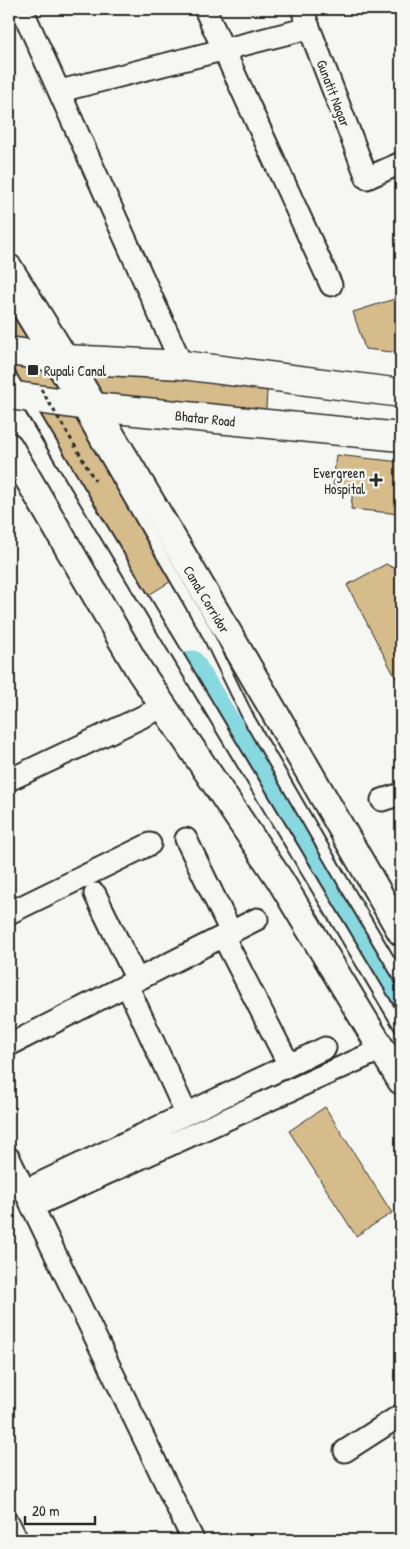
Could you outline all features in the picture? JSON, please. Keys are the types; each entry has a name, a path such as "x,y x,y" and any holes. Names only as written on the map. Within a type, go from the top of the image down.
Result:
{"main road":[{"path":"9,351 55,357 182,366 401,393"},
{"name":"Bhatar Road","path":"25,394 85,406 401,437"}],"street":[{"path":"22,9 182,366"},
{"path":"204,9 225,50 331,285"},
{"name":"Gunatit Nagar","path":"302,9 367,178 401,164"},
{"path":"60,91 309,28"},
{"name":"Canal Corridor","path":"9,268 55,357 248,668 401,932"},
{"path":"9,446 139,670 280,880 401,1081"},
{"path":"9,780 163,707"},
{"path":"186,839 227,934 289,1065"},
{"path":"9,913 150,844"},
{"path":"95,894 186,1114"},
{"path":"9,1045 257,919"},
{"path":"28,1199 186,1114 326,1048"},
{"path":"28,1199 382,1049"},
{"path":"9,1158 193,1540"},
{"path":"345,1451 401,1415"},
{"path":"9,1524 17,1540"}],"lane":[{"path":"9,297 55,357"},
{"path":"9,373 25,394 401,1028"},
{"path":"85,406 206,631 259,735 401,980"}],"path":[{"path":"25,394 78,451 95,480"}],"building":[{"path":"9,284 45,344 268,373 265,426 77,401 181,575 139,601 13,393 9,393"},
{"path":"401,297 401,353 365,349 353,312"},
{"path":"336,455 401,462 401,514 351,509 353,487 333,485"},
{"path":"386,564 401,572 401,688 347,585"},
{"path":"325,1107 392,1213 356,1236 289,1131"}],"waterway":[{"path":"192,663 401,1008"}],"place":[{"name":"Rupali Canal","path":"33,370"},
{"name":"Evergreen Hospital","path":"376,480"}]}
